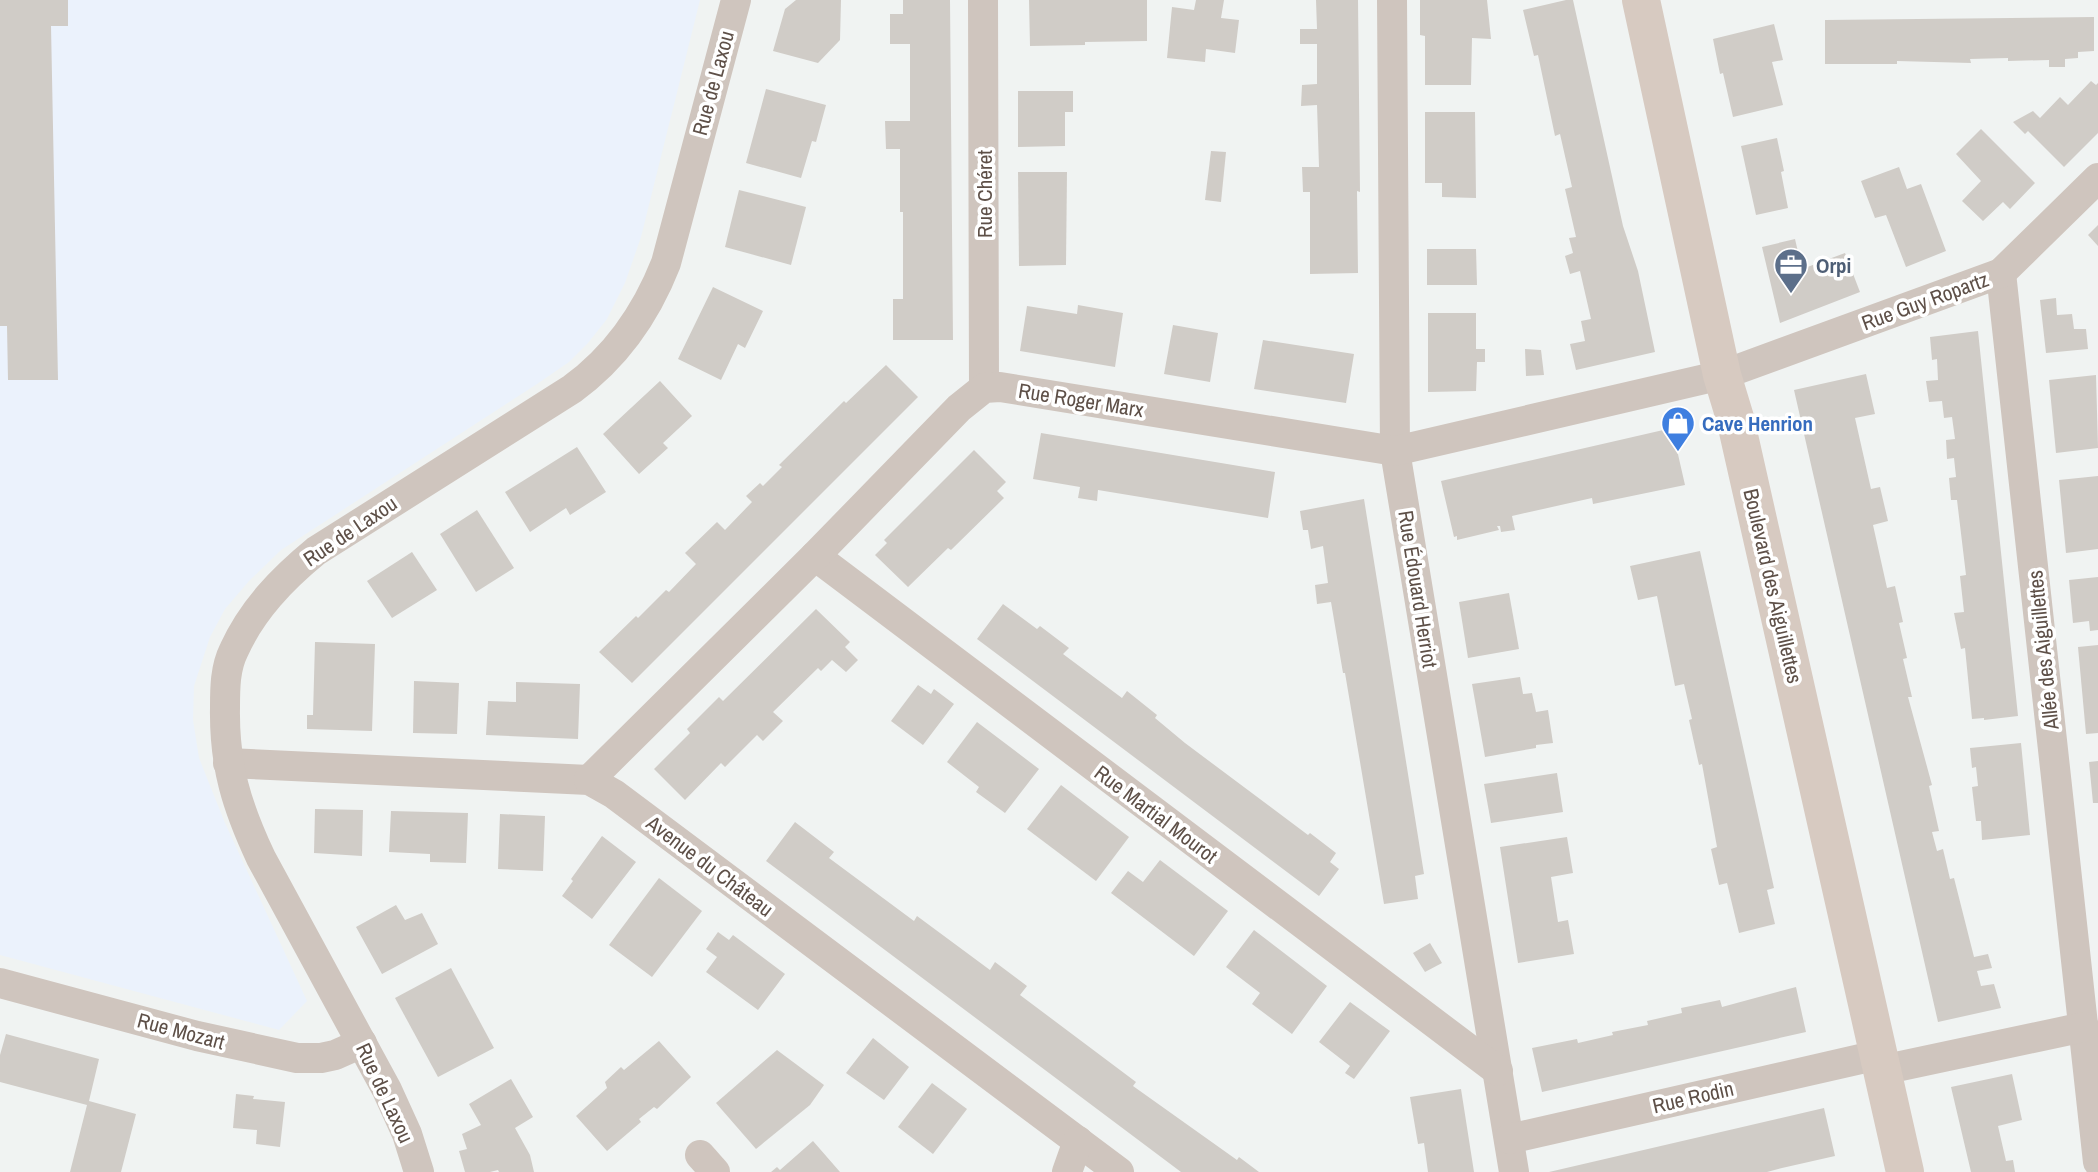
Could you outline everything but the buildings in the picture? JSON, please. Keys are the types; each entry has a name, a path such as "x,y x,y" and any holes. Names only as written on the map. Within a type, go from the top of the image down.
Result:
{"main road":[{"name":"Boulevard des Aiguillettes","path":"1641,0 1722,375 1735,418 1905,1172"}],"street":[{"name":"Rue de Laxou","path":"419,1172 407,1134 387,1090 256,846 233,790 224,731 225,677 232,652 246,626 276,587 316,551 572,389 591,375 628,335 656,289 666,262 736,0"},
{"name":"Rue Chéret","path":"983,0 985,388"},
{"name":"Rue Édouard Herriot","path":"1392,0 1395,451 1514,1172"},
{"name":"Rue Guy Ropartz","path":"1722,375 2001,273 2098,178"},
{"name":"Allée des Aiguillettes","path":"2001,273 2098,1162"},
{"name":"Rue Roger Marx","path":"985,388 1000,387 1395,451 1722,375"},
{"path":"589,780 815,556 959,408 985,388"},
{"name":"Rue Martial Mourot","path":"815,556 1498,1071"},
{"name":"Avenue du Château","path":"228,763 589,780 614,794 1119,1172"},
{"name":"Rue Mozart","path":"0,983 197,1036 297,1058 335,1055 362,1043"},
{"path":"1880,1062 2084,1027"},
{"name":"Rue Rodin","path":"1509,1139 1880,1062"},
{"path":"1067,1172 1078,1141"}],"shaded area":[{"path":"0,0 700,0 641,237 625,283 607,319 569,362 281,550 225,609 210,637 194,686 193,720 199,758 225,823 307,1001 279,1030 0,955"}],"place":[{"name":"Orpi","path":"1791,295"},
{"name":"Cave Henrion","path":"1678,453"}]}
